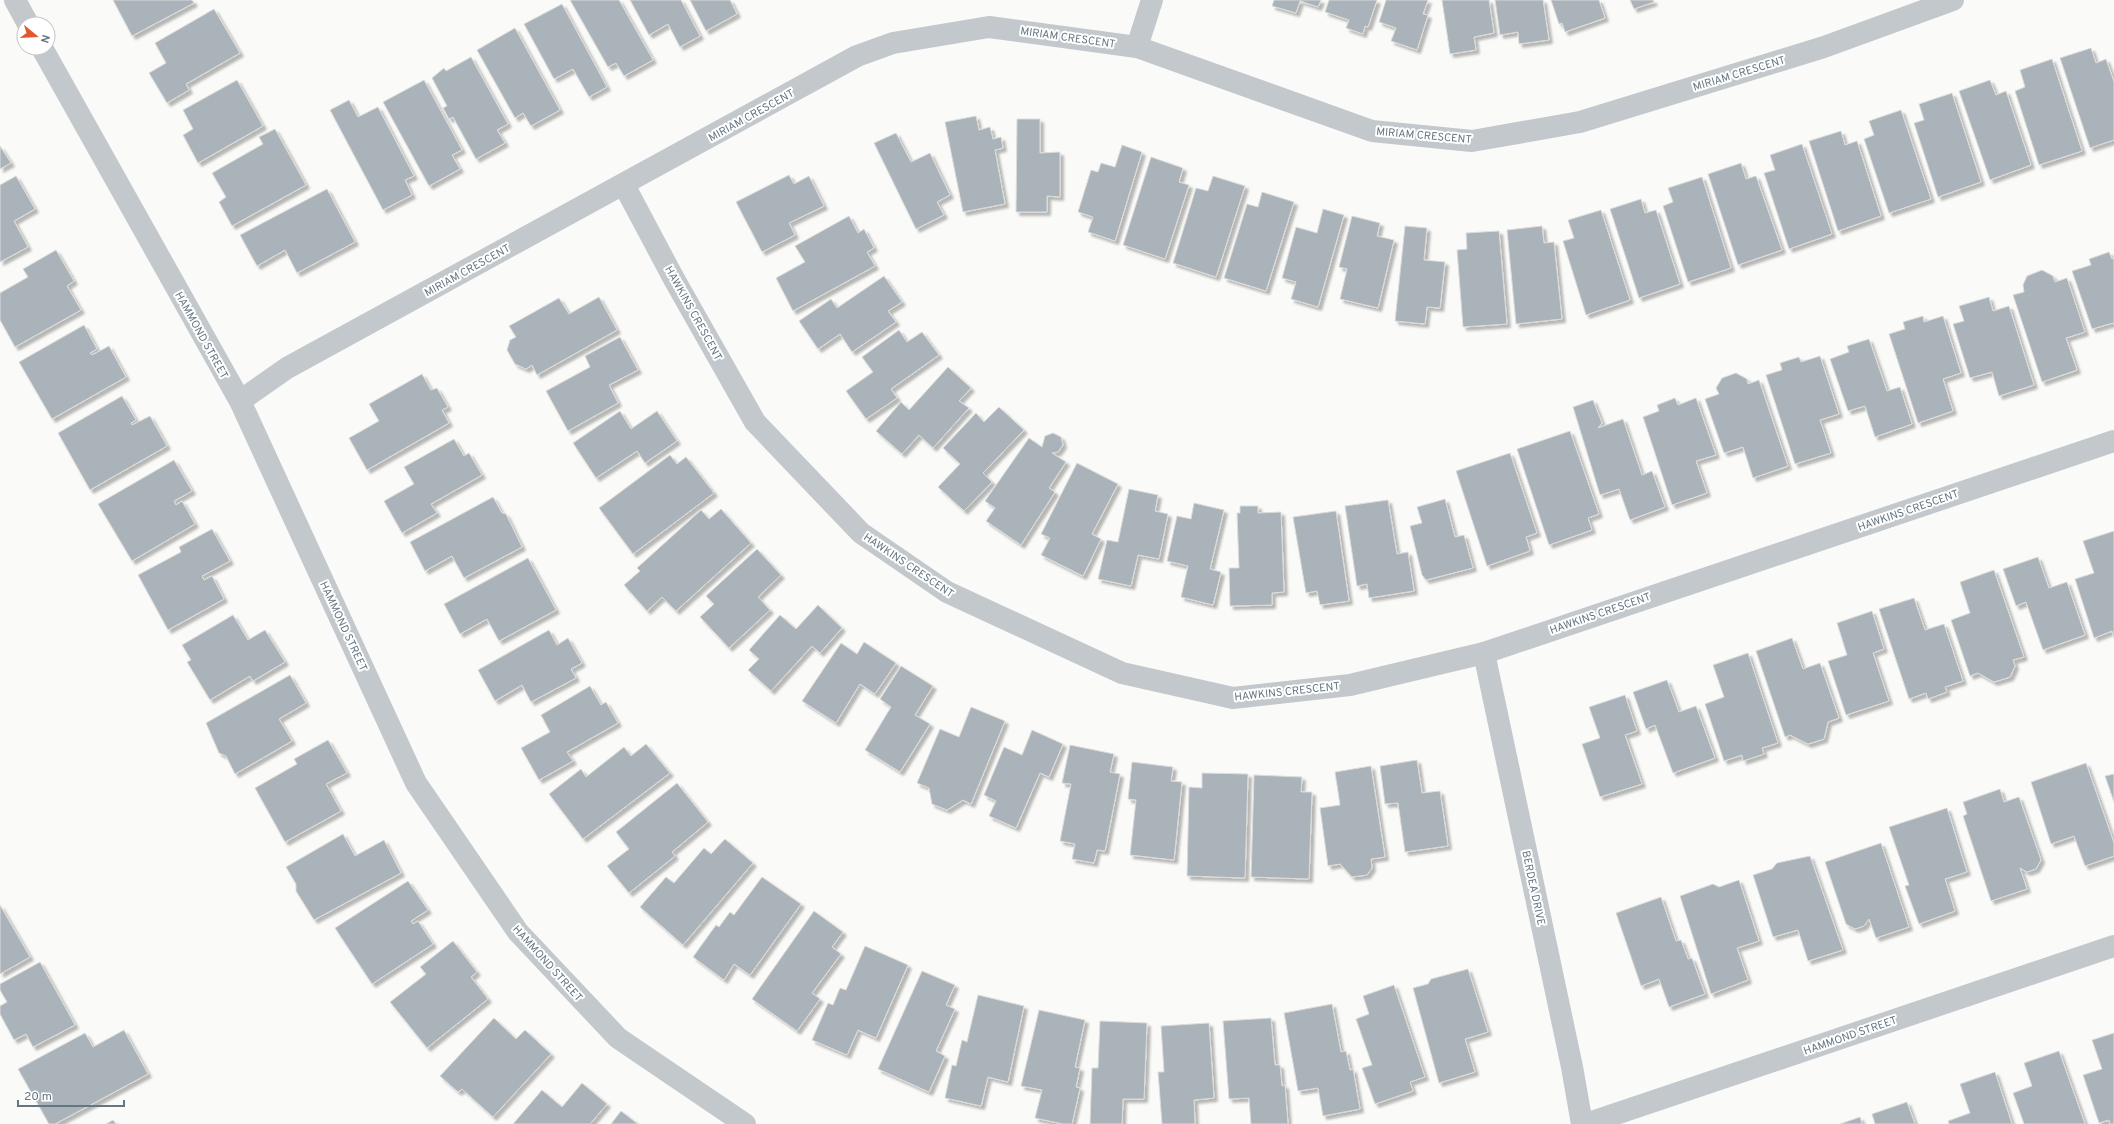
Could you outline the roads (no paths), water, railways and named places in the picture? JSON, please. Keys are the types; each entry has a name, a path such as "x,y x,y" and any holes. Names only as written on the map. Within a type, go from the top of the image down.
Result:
{"street":[{"path":"15,0 24,16"},
{"path":"1137,47 1152,0"},
{"name":"MIRIAM CRESCENT","path":"240,401 288,368 857,56 893,43 990,27 1137,47 1372,131 1472,141 1580,122 1824,47 1953,0"},
{"name":"HAMMOND STREET","path":"46,56 240,401 416,783 518,932 618,1038 745,1124"},
{"name":"HAWKINS CRESCENT","path":"624,185 674,279 755,422 861,533 946,592 1122,673 1233,698 1350,685 1484,653 2114,441"},
{"name":"BERDEA DRIVE","path":"1484,653 1572,1067 1582,1124"},
{"name":"HAMMOND STREET","path":"1586,1124 2114,946"}]}
